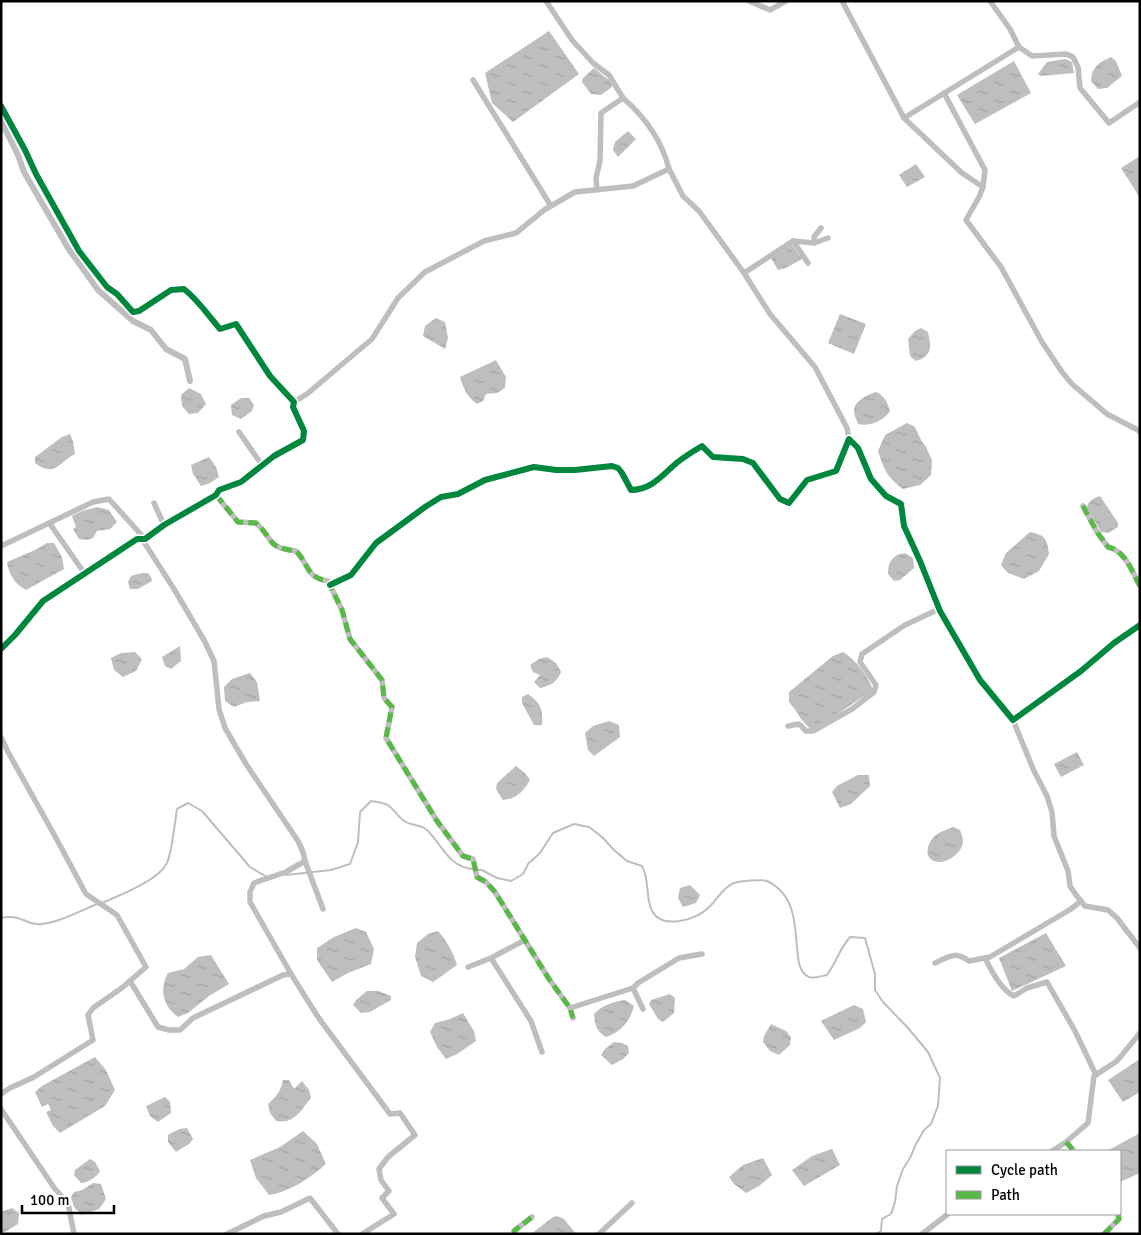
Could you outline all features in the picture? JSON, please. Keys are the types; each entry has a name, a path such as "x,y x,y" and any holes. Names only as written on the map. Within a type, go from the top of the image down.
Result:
{"street":[{"path":"330,585 351,575 376,543 425,507 441,497 458,494 485,480 534,467 575,470 612,466 622,473 631,490 639,490 653,484 672,466 702,446 713,457 743,459 754,463 780,499 788,503 807,480 836,471 849,439 847,428 815,367 770,314 744,273 699,211 683,196 654,133 637,110 623,98 608,75 593,63 572,40 546,1"},
{"path":"749,1 770,10 786,1"},
{"path":"842,1 904,118 962,173 982,187"},
{"path":"990,1 1010,29 1018,47 1032,56 1066,54 1073,57 1078,67 1080,88 1109,123 1140,102"},
{"path":"904,118 1018,47"},
{"path":"473,80 551,206"},
{"path":"944,93 985,170 982,187 966,220 1001,267 1056,364 1072,384 1107,414 1140,432"},
{"path":"597,190 596,178 600,161 601,113 623,98"},
{"path":"1,106 79,251 107,287 117,294 133,312 139,311 171,290 184,289 194,297 220,329 236,324 270,376 294,402 293,407 304,431 303,440 262,465 246,479 218,490 216,495 144,539 137,539 43,601 1,649"},
{"path":"294,402 307,394 372,339 398,298 425,272 484,241 516,233 551,206 575,192 633,186 669,169"},
{"path":"814,243 814,237 822,228"},
{"path":"744,273 793,241 814,243 828,238"},
{"path":"793,241 808,263"},
{"path":"240,432 262,465"},
{"path":"849,439 858,448 870,479 886,496 901,504 904,526 939,609 980,680 1014,720 1031,766 1048,796 1052,812 1054,836 1068,871 1070,886 1085,906 1108,910 1117,918 1140,948"},
{"path":"216,495 238,522 256,523 263,528 271,543 282,549 296,551 303,558 307,570 318,580 328,581 342,610 350,639 382,680 384,698 392,707 386,738 437,821 463,856 473,859 477,877 486,882 495,892 549,979 570,1008 573,1018"},
{"path":"1,546 93,502 109,499 144,539 214,662 219,708 226,728 246,764 298,841 323,909"},
{"path":"154,503 164,526"},
{"path":"1083,506 1097,532 1108,547 1116,549 1127,561 1140,586"},
{"path":"50,524 85,574"},
{"path":"788,726 799,724 806,730 813,731 852,709 869,696 874,692 876,684 860,662 862,654 905,625 939,609"},
{"path":"1014,720 1140,625"},
{"path":"1,737 86,894 117,915 146,967 93,1008 88,1015 93,1040 34,1077 1,1094"},
{"path":"305,861 286,872 254,883 250,892 250,902 318,1017 390,1114 400,1113 415,1135 388,1157 379,1169 382,1180 389,1191 382,1198 394,1214 362,1234"},
{"path":"935,963 953,955 962,955 969,960 990,957 1062,914 1081,900"},
{"path":"468,967 491,958 525,940"},
{"path":"570,1008 633,988 679,958 702,954"},
{"path":"491,958 531,1021 542,1052"},
{"path":"985,958 1009,993 1014,996 1027,988 1047,982 1075,1031 1096,1075"},
{"path":"130,981 158,1027 180,1030 193,1018 283,975 291,974"},
{"path":"633,988 643,1009"},
{"path":"1054,1150 1088,1123 1094,1076 1117,1061 1140,1033"},
{"path":"1,1109 55,1189 68,1202 74,1234"},
{"path":"1066,1142 1073,1150"},
{"path":"226,1234 264,1216 281,1212 310,1198 338,1234"},
{"path":"599,1234 632,1202"},
{"path":"922,1234 947,1215"},
{"path":"1104,1234 1118,1219 1118,1215"},
{"path":"515,1234 514,1231 532,1217"}],"water":[{"path":"549,31 579,74 513,122 492,103 485,73"},
{"path":"1111,57 1116,61 1122,76 1107,88 1098,89 1091,81 1092,72 1099,63"},
{"path":"1065,59 1072,62 1074,73 1041,76 1038,74 1047,62"},
{"path":"1014,61 1031,93 975,124 957,95"},
{"path":"594,68 611,82 612,87 601,95 591,94 582,82 583,78"},
{"path":"628,131 636,139 618,157 613,150 615,142"},
{"path":"1140,156 1140,198 1121,168"},
{"path":"916,164 925,177 907,187 899,175"},
{"path":"792,245 802,259 786,268 778,270 771,258"},
{"path":"840,314 866,324 854,354 828,343"},
{"path":"436,318 445,322 448,338 445,349 423,336 425,326"},
{"path":"921,328 928,332 930,350 922,359 916,361 910,356 908,339 915,331"},
{"path":"496,360 506,377 505,388 497,393 486,394 483,401 477,404 466,392 460,377"},
{"path":"189,388 201,394 206,404 198,413 189,414 182,406 181,395"},
{"path":"876,392 882,395 890,411 884,418 876,422 867,425 858,424 854,413 856,404"},
{"path":"241,398 249,398 254,405 252,411 241,419 232,415 231,405"},
{"path":"907,423 915,427 932,460 931,475 920,485 903,489 887,473 878,451 885,435"},
{"path":"70,434 75,454 52,469 47,469 35,463 35,457 62,437"},
{"path":"209,457 216,467 219,477 201,486 193,474 191,465"},
{"path":"1100,496 1118,523 1118,527 1108,533 1101,532 1087,508 1093,499"},
{"path":"97,507 109,510 117,522 110,529 97,531 93,538 87,540 79,539 73,529 76,527 72,516"},
{"path":"1030,532 1045,539 1049,554 1039,571 1024,579 1008,573 1001,565 1006,553"},
{"path":"47,543 54,543 62,557 64,569 26,590 13,579 7,562"},
{"path":"905,553 913,558 914,568 900,580 894,581 888,574 890,563 897,555"},
{"path":"148,573 152,581 138,589 130,589 128,582 131,576"},
{"path":"180,646 181,661 171,669 165,666 162,657"},
{"path":"135,652 142,659 136,671 123,677 114,670 111,658 121,653"},
{"path":"843,652 861,669 873,690 821,725 811,729 804,723 789,702 789,692 833,656"},
{"path":"547,657 556,663 561,672 553,683 540,688 534,682 540,675 533,672 530,665 539,659"},
{"path":"250,673 257,682 260,701 247,702 234,707 225,701 224,687 232,679"},
{"path":"528,694 540,707 542,725 534,725 522,703 522,697"},
{"path":"609,721 619,725 620,737 594,756 588,750 585,733 593,726"},
{"path":"1077,752 1084,765 1061,777 1054,764"},
{"path":"516,766 530,780 519,794 503,800 496,789 497,783"},
{"path":"858,775 869,775 870,786 851,804 840,808 832,792 837,786"},
{"path":"953,827 960,830 963,841 958,853 946,861 933,861 928,854 930,842 938,834"},
{"path":"690,885 700,895 696,903 683,907 678,898 680,888"},
{"path":"356,928 366,932 374,949 371,964 332,982 317,960 317,948 334,937"},
{"path":"438,931 449,947 457,965 433,982 421,976 415,957 417,943 428,934"},
{"path":"1046,933 1066,966 1012,991 999,958"},
{"path":"211,955 229,984 209,996 188,1013 178,1017 169,1008 164,997 165,979 168,973 184,969 198,957"},
{"path":"367,991 378,991 391,996 391,1000 370,1012 361,1013 353,1005"},
{"path":"670,994 675,998 674,1013 663,1022 658,1019 649,1004 651,1000"},
{"path":"625,1000 634,1006 630,1016 620,1029 606,1037 597,1027 594,1014 608,1004"},
{"path":"854,1005 863,1009 866,1022 860,1028 834,1040 821,1021"},
{"path":"463,1013 474,1031 476,1041 446,1059 437,1047 430,1032 435,1023"},
{"path":"771,1024 786,1031 791,1037 790,1045 779,1055 770,1051 763,1042 764,1036"},
{"path":"614,1042 628,1046 629,1053 612,1065 601,1055"},
{"path":"95,1057 106,1070 115,1090 105,1106 60,1133 53,1126 46,1112 51,1110 48,1104 42,1107 35,1092 42,1086"},
{"path":"1140,1059 1140,1092 1123,1102 1108,1080"},
{"path":"283,1080 289,1080 294,1089 302,1081 309,1090 311,1098 293,1118 276,1121 270,1113 268,1104 278,1094"},
{"path":"165,1097 170,1102 171,1113 158,1122 150,1116 146,1106"},
{"path":"187,1128 193,1139 189,1144 176,1152 168,1142 168,1135 179,1129"},
{"path":"303,1131 317,1144 326,1164 299,1184 285,1191 269,1195 256,1178 250,1160 280,1147"},
{"path":"1140,1133 1140,1173 1121,1182 1121,1150 1109,1150"},
{"path":"832,1149 840,1165 804,1186 792,1170 812,1156"},
{"path":"763,1158 772,1175 759,1186 746,1193 734,1184 729,1177 743,1165"},
{"path":"90,1159 95,1162 100,1171 92,1179 81,1183 74,1175 75,1170"},
{"path":"93,1183 101,1184 106,1199 99,1209 82,1215 74,1207 71,1197 74,1192 82,1190"},
{"path":"12,1208 19,1213 18,1224 5,1232 1,1232 1,1212"},
{"path":"557,1216 564,1219 576,1234 531,1234 553,1217"}],"waterway":[{"path":"1,121 18,155 24,172 68,248 98,290 133,321 151,330 166,349 185,359 190,381"},
{"path":"286,875 331,870 350,864 358,842 360,812 371,801 387,805 404,821 425,828 452,860 473,869"},
{"path":"102,903 138,887 162,870 167,863 170,852 177,809 188,803 202,811 250,867 267,877"},
{"path":"478,870 482,870 497,878 511,881 523,874 528,864 540,853 553,833 574,824 589,827 627,861 642,866 646,877 652,911 663,920 671,922 680,921 696,916 704,912 730,885 751,880 764,880 781,891 789,904 794,918 799,961 802,971 809,977 816,978 827,975 850,937 865,938 875,974 875,990 883,1002 928,1052 940,1078 938,1106 931,1124 924,1130 903,1169 891,1214 882,1219 881,1231 876,1234"},
{"path":"1,918 12,917 36,924 50,923 97,904"}],"marked path":[{"path":"216,495 238,522 256,523 275,545 296,551 312,574 328,581 342,610 350,639 382,680 384,698 392,707 386,738 437,821 463,856 473,859 477,877 486,882 495,892 549,979 570,1008 573,1018"},
{"path":"1083,506 1097,532 1108,547 1124,557 1140,586"},
{"path":"1066,1142 1073,1150"},
{"path":"1104,1234 1119,1219 1118,1215"},
{"path":"515,1234 514,1231 532,1217"}],"cycle path":[{"path":"1,106 79,251 107,287 117,294 133,312 139,311 171,290 184,289 220,329 236,324 270,376 294,402 293,407 304,431 303,440 274,456 241,482 219,490 216,495 164,525 145,539 137,539 43,601 1,649"},
{"path":"330,585 351,575 376,543 425,507 441,497 458,494 485,480 534,467 575,470 612,466 618,468 622,473 631,490 643,488 654,483 679,461 702,446 713,457 743,459 753,463 780,499 789,503 807,480 836,471 849,439 858,448 871,479 886,496 901,504 904,526 940,611 980,680 1013,720 1140,625"}]}
